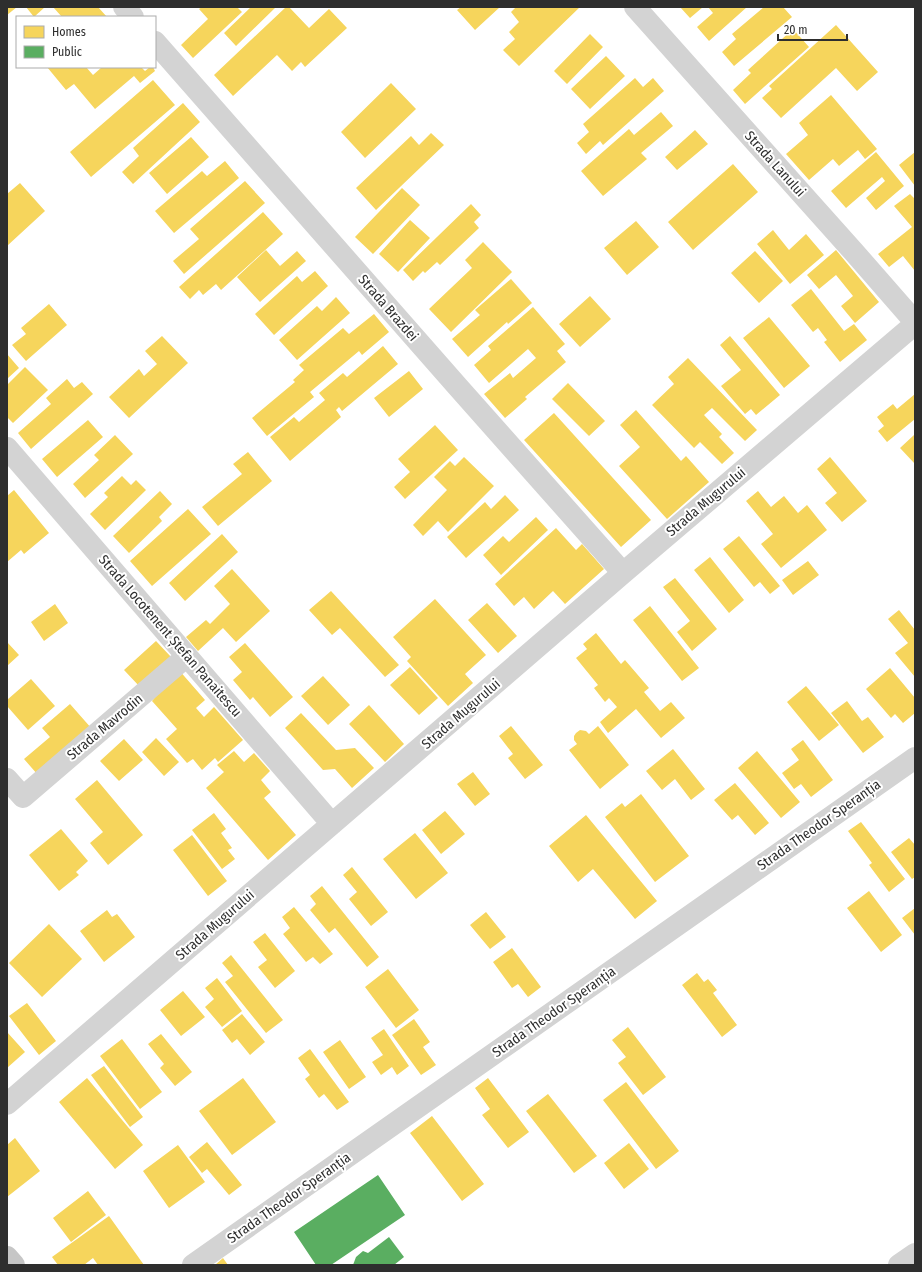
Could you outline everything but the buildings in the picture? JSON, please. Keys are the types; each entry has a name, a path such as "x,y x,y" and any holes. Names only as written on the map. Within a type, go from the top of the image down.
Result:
{"main road":[{"path":"7,1256 14,1265"}],"street":[{"path":"124,7 132,16"},
{"name":"Strada Lanului","path":"635,7 853,251 915,323"},
{"name":"Strada Brazdei","path":"156,43 623,573"},
{"name":"Strada Mugurului","path":"7,1104 915,323"},
{"name":"Strada Locotenent Ștefan Panaitescu","path":"7,448 332,824"},
{"name":"Strada Mavrodin","path":"7,779 22,797 187,656"},
{"name":"Strada Theodor Speranția","path":"193,1265 915,758"},
{"path":"899,1265 915,1254"}]}
